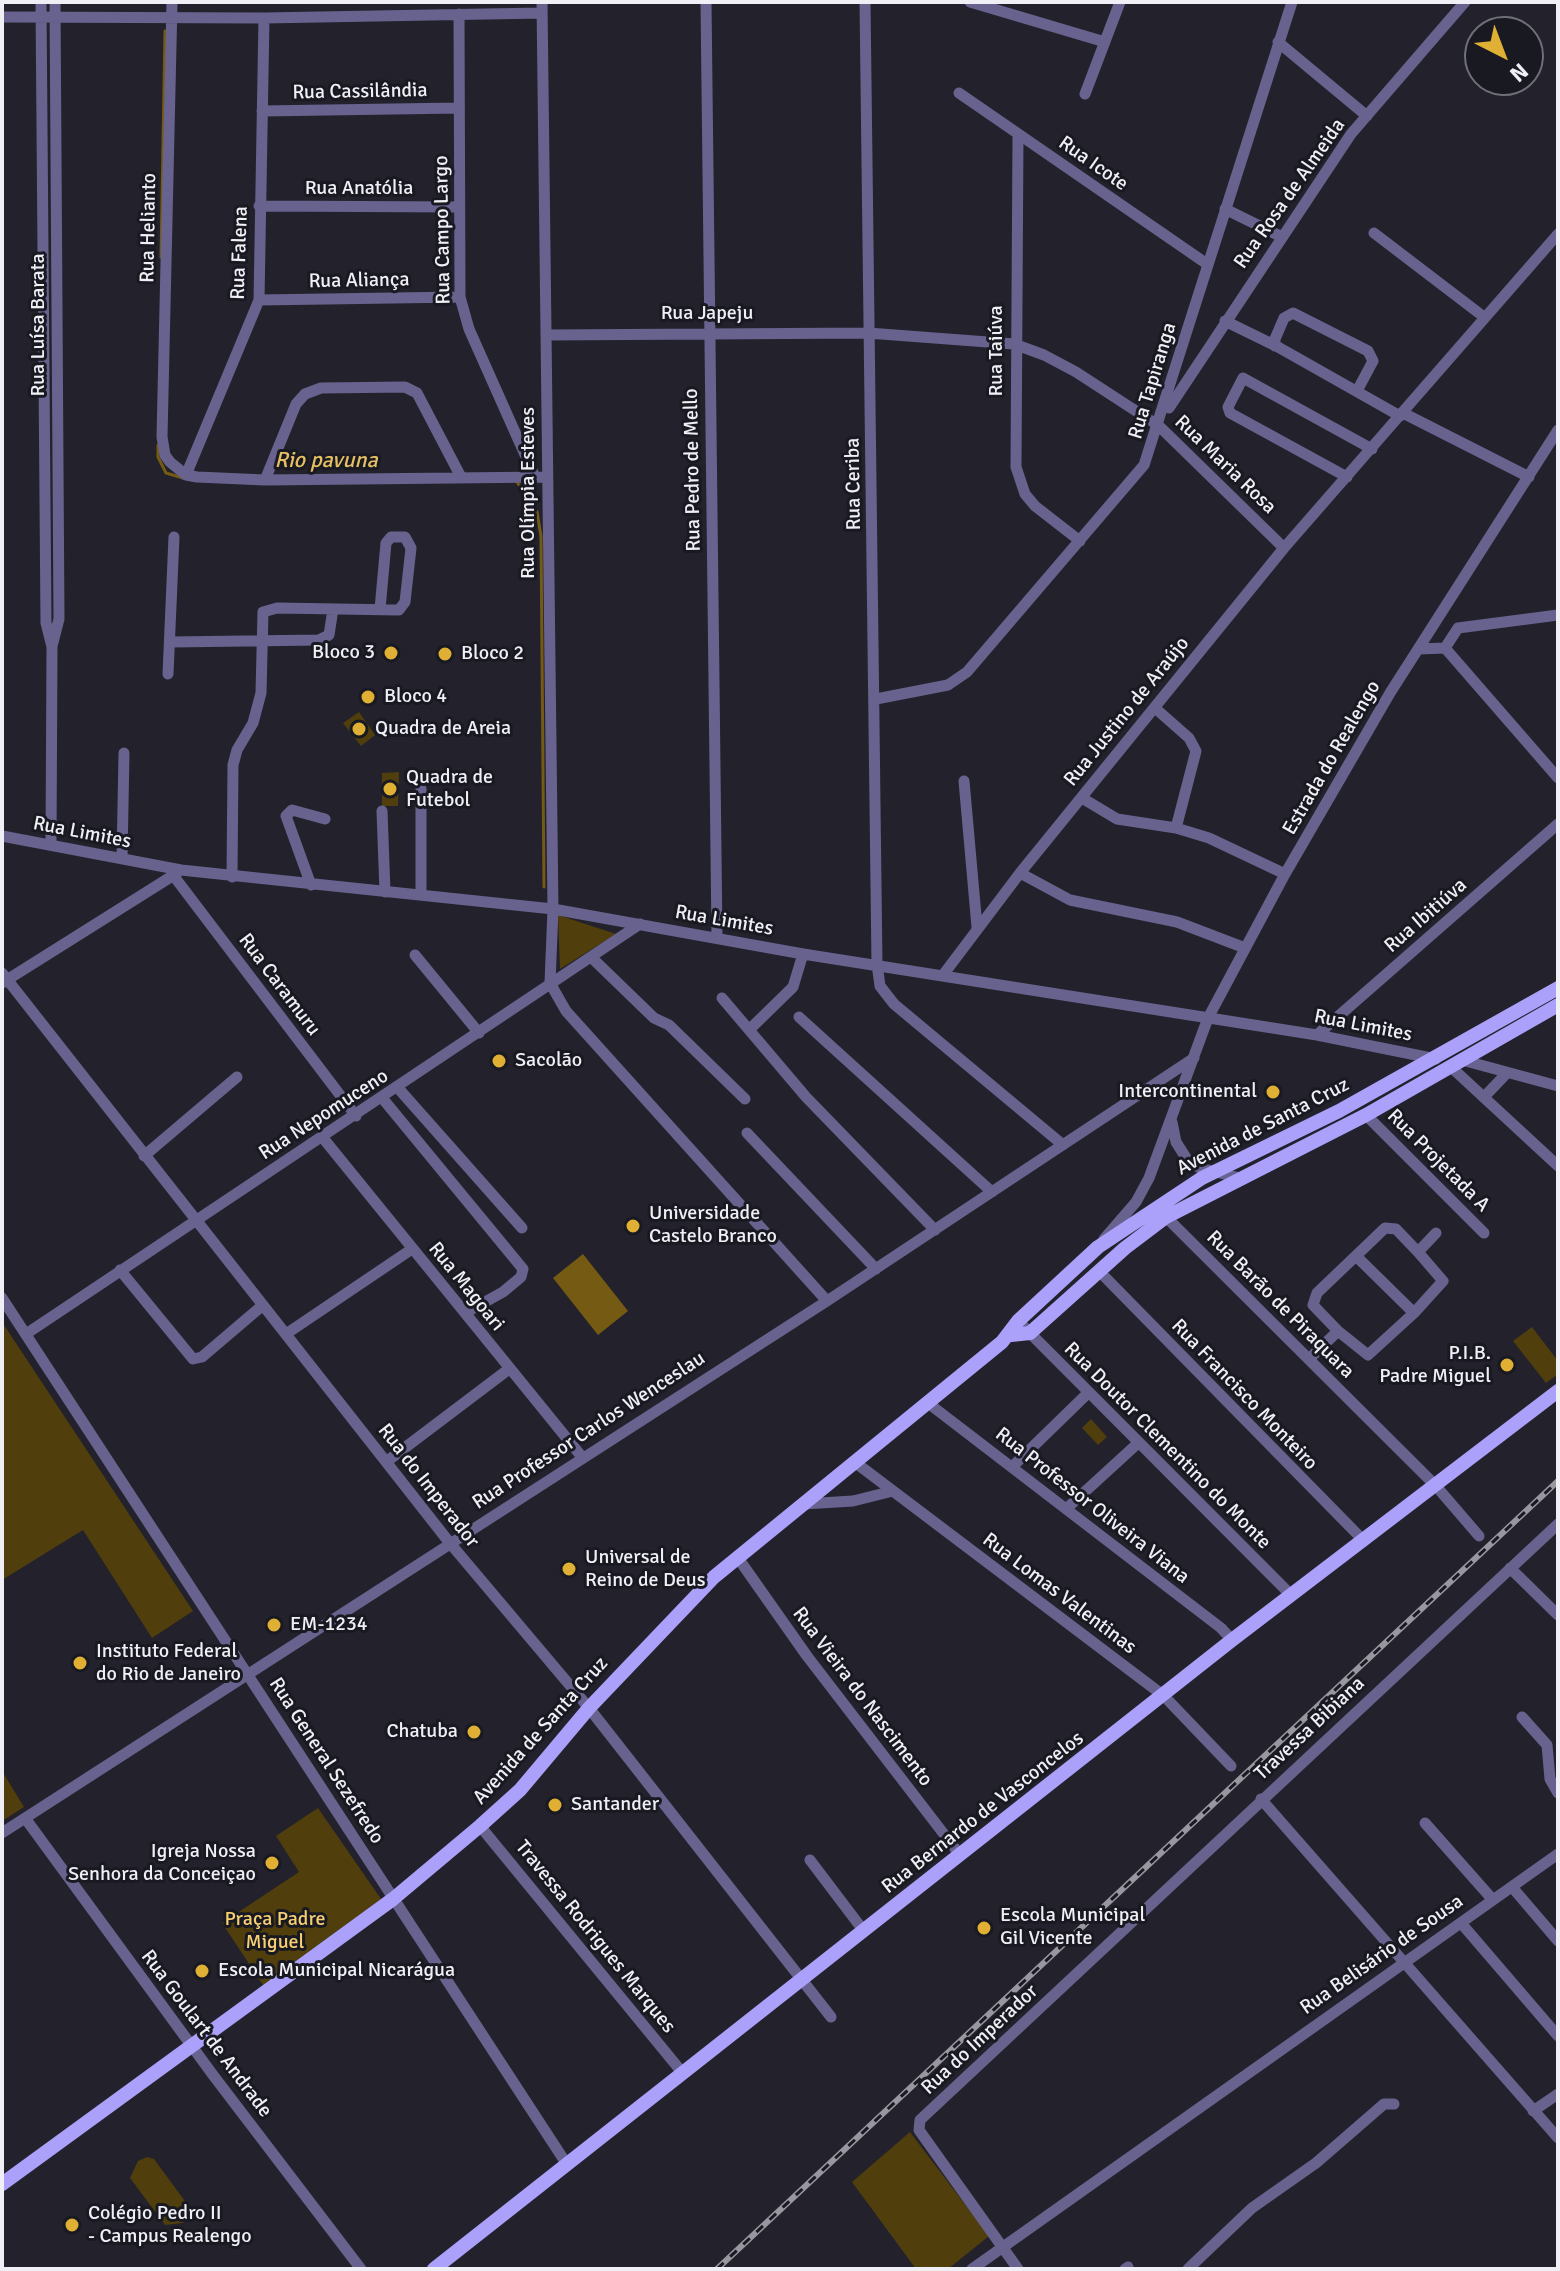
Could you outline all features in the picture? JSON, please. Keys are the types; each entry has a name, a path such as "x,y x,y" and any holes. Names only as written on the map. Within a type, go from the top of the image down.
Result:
{"main road":[{"name":"Avenida de Santa Cruz","path":"3,2180 192,2047 393,1899 480,1826 520,1790 589,1708 690,1600 928,1403 1014,1328 1098,1247 1215,1172 1437,1059 1558,988"},
{"name":"Avenida de Santa Cruz","path":"1030,1333 1125,1248 1166,1217 1366,1115 1558,1005"},
{"path":"1014,1328 1030,1333"},
{"name":"Rua Bernardo de Vasconcelos","path":"434,2269 681,2071 964,1853 1232,1640 1558,1391"}],"street":[{"name":"Rua Luísa Barata","path":"41,2 48,17 55,638 51,844"},
{"name":"Rua Luísa Barata","path":"55,2 48,17 46,623 55,638"},
{"name":"Rua Helianto","path":"172,2 162,437 165,455 186,475"},
{"name":"Rua Pedro de Mello","path":"706,2 717,937"},
{"name":"Rua Ceriba","path":"865,2 877,964"},
{"path":"971,2 1105,42"},
{"path":"1085,94 1120,2"},
{"name":"Rua Tapiranga","path":"876,699 948,685 959,679 1144,465 1160,423 1207,264 1292,2"},
{"name":"Rua Rosa de Almeida","path":"1160,423 1280,236 1367,116 1465,2"},
{"path":"2,17 264,18 459,14 542,8"},
{"name":"Rua Olímpia Esteves","path":"542,8 546,335 541,477 553,909 550,983"},
{"name":"Rua Campo Largo","path":"459,14 460,297 469,329 541,477"},
{"name":"Rua Falena","path":"186,475 259,300 264,18"},
{"path":"1278,42 1367,116"},
{"name":"Rua Icote","path":"959,93 1207,264"},
{"name":"Rua Cassilândia","path":"262,111 458,108"},
{"name":"Rua Taiúva","path":"1018,134 1014,344 1019,481 1035,506 1080,541"},
{"name":"Rua Anatólia","path":"259,206 459,207"},
{"path":"1225,209 1280,236"},
{"path":"1374,233 1484,317"},
{"name":"Rua Justino de Araújo","path":"943,975 1020,873 1284,548 1558,234"},
{"name":"Rua Aliança","path":"259,300 460,297"},
{"path":"1275,346 1284,318 1293,313 1368,351 1373,361 1357,391"},
{"path":"1225,321 1529,477"},
{"name":"Rua Japeju","path":"546,335 709,331 868,333"},
{"name":"Rua Maria Rosa","path":"868,333 1014,344 1065,366 1160,423 1284,548"},
{"path":"1347,477 1230,413 1228,407 1243,378 1372,449"},
{"path":"265,480 296,404 305,394 321,388 405,387 417,393 461,477"},
{"name":"Estrada do Realengo","path":"1098,1247 1142,1192 1208,1018 1285,874 1419,649 1558,430"},
{"path":"186,475 265,480 541,477"},
{"path":"168,674 174,537"},
{"path":"232,877 233,765 237,750 256,714 261,693 262,615 266,609 380,609 403,607 411,548 405,537 391,537 386,543 380,609"},
{"path":"171,642 262,643 325,638 333,609"},
{"path":"1444,609 1458,628"},
{"path":"1445,648 1458,628 1558,615"},
{"path":"1419,649 1445,648"},
{"path":"1445,648 1558,778"},
{"path":"1155,708 1189,738 1196,751 1176,828"},
{"path":"122,859 124,753"},
{"path":"964,781 977,927"},
{"path":"421,789 421,895"},
{"path":"1082,798 1117,819 1176,828 1220,842 1285,874"},
{"path":"311,885 286,816 292,810 325,819"},
{"path":"382,811 385,892"},
{"name":"Rua Ibitiúva","path":"1317,1035 1558,824"},
{"name":"Rua Limites","path":"2,836 177,873 553,909 803,954 1317,1035 1437,1059"},
{"path":"4,979 177,873"},
{"name":"Rua Caramuru","path":"177,873 356,1116"},
{"path":"1020,873 1070,900 1177,922 1245,948"},
{"name":"Rua Nepomuceno","path":"26,1334 383,1099 640,924"},
{"path":"750,1029 793,987 803,954"},
{"path":"415,955 479,1033"},
{"path":"592,958 654,1018 669,1025 745,1099"},
{"path":"877,964 885,995 1063,1145"},
{"name":"Rua do Imperador","path":"4,979 449,1542 589,1708 831,2017"},
{"path":"550,983 566,1011 827,1301"},
{"path":"722,998 806,1097 935,1230"},
{"path":"799,1017 992,1192"},
{"name":"Rua Professor Carlos Wenceslau","path":"2,1833 827,1301 1194,1058"},
{"path":"1456,1064 1558,1086"},
{"path":"1456,1064 1558,1166"},
{"path":"1485,1096 1506,1074"},
{"path":"144,1156 237,1077"},
{"path":"1158,1082 1175,1084 1180,1096"},
{"path":"401,1086 522,1228"},
{"name":"Rua Magoari","path":"383,1099 523,1269 521,1277 503,1292 465,1313"},
{"name":"Rua Projetada A","path":"1366,1115 1484,1233"},
{"path":"1171,1122 1180,1152 1200,1168 1240,1178"},
{"path":"747,1133 876,1269"},
{"name":"Rua Magoari","path":"323,1138 582,1457"},
{"name":"Rua Barão de Piraquara","path":"1166,1217 1436,1486 1479,1536"},
{"path":"1389,1227 1418,1252 1443,1281 1414,1313 1368,1355 1338,1331 1312,1301 1356,1256 1389,1227"},
{"path":"1418,1252 1436,1233"},
{"path":"286,1334 412,1249"},
{"path":"1356,1256 1414,1313"},
{"path":"120,1270 193,1359 202,1357 263,1305"},
{"name":"Rua Francisco Monteiro","path":"1100,1272 1364,1541"},
{"name":"Rua General Sezefredo","path":"2,1298 566,2163"},
{"path":"1309,1359 1338,1331"},
{"name":"Rua Doutor Clementino do Monte","path":"1030,1333 1137,1444 1291,1595"},
{"path":"386,1462 509,1369"},
{"path":"1012,1467 1088,1393"},
{"name":"Rua Professor Oliveira Viana","path":"928,1403 1221,1628 1232,1640"},
{"path":"1066,1509 1137,1444"},
{"name":"Rua Lomas Valentinas","path":"856,1463 1164,1696 1231,1766"},
{"path":"804,1504 853,1501 893,1491"},
{"name":"Travessa Bibiana","path":"1072,1979 1558,1524"},
{"name":"Rua Vieira do Nascimento","path":"738,1558 807,1656 964,1853"},
{"path":"1510,1568 1558,1615"},
{"path":"1522,1717 1547,1745 1550,1779 1558,1793"},
{"path":"1261,1799 1558,2138"},
{"name":"Rua Goulart de Andrade","path":"25,1818 192,2047 361,2269"},
{"path":"1425,1823 1493,1900"},
{"name":"Travessa Rodrigues Marques","path":"480,1826 681,2071"},
{"name":"Rua Belisário de Sousa","path":"972,2269 1226,2085 1558,1854"},
{"path":"810,1860 863,1930"},
{"path":"1512,1887 1558,1941"},
{"path":"1461,1923 1558,2036"},
{"name":"Rua do Imperador","path":"1003,2247 919,2130 920,2120 1072,1979"},
{"path":"1533,2111 1558,2094"},
{"path":"1188,2269 1243,2216 1316,2163 1384,2104 1394,2104"},
{"path":"1003,2247 1018,2269"}],"green space":[{"name":"Quadra de Areia","path":"359,712 375,735 361,746 343,723"},
{"name":"Quadra de Futebol","path":"399,772 398,806 382,806 382,773"},
{"path":"558,915 616,934 560,969"},
{"path":"2,1322 193,1611 152,1638 83,1530 2,1580"},
{"path":"1532,1327 1558,1361 1558,1374 1546,1383 1513,1341"},
{"path":"1091,1419 1107,1437 1098,1445 1082,1428"},
{"path":"2,1771 24,1807 2,1821"},
{"name":"Praça Padre Miguel","path":"318,1808 381,1899 263,1985 222,1923 299,1872 276,1836"},
{"path":"910,2132 989,2236 948,2269 916,2269 852,2182"},
{"path":"147,2157 154,2159 190,2208 183,2223 165,2225 130,2178 138,2161"}],"shaded area":[{"path":"583,1254 628,1311 598,1335 553,1278"}],"waterway":[{"name":"Rio pavuna","path":"161,257 165,31"},
{"name":"Rio pavuna","path":"158,445 158,457 166,473 183,478"},
{"name":"Rio pavuna","path":"517,482 537,512 541,536 544,887"}],"railway":[{"path":"717,2269 1558,1481"}],"place":[{"name":"Bloco 3","path":"391,653"},
{"name":"Bloco 2","path":"445,654"},
{"name":"Bloco 4","path":"368,697"},
{"name":"Quadra de Areia","path":"359,729"},
{"name":"Quadra de Futebol","path":"390,789"},
{"name":"Sacolão","path":"499,1061"},
{"name":"Intercontinental","path":"1273,1092"},
{"name":"Universidade Castelo Branco","path":"633,1226"},
{"name":"P.I.B. Padre Miguel","path":"1507,1365"},
{"name":"Universal de Reino de Deus","path":"569,1569"},
{"name":"EM-1234","path":"274,1625"},
{"name":"Instituto Federal do Rio de Janeiro","path":"80,1663"},
{"name":"Chatuba","path":"474,1732"},
{"name":"Santander","path":"555,1805"},
{"name":"Igreja Nossa Senhora da Conceiçao","path":"272,1863"},
{"name":"Escola Municipal Gil Vicente","path":"984,1928"},
{"name":"Escola Municipal Nicarágua","path":"202,1971"},
{"name":"Colégio Pedro II - Campus Realengo","path":"72,2225"}]}
